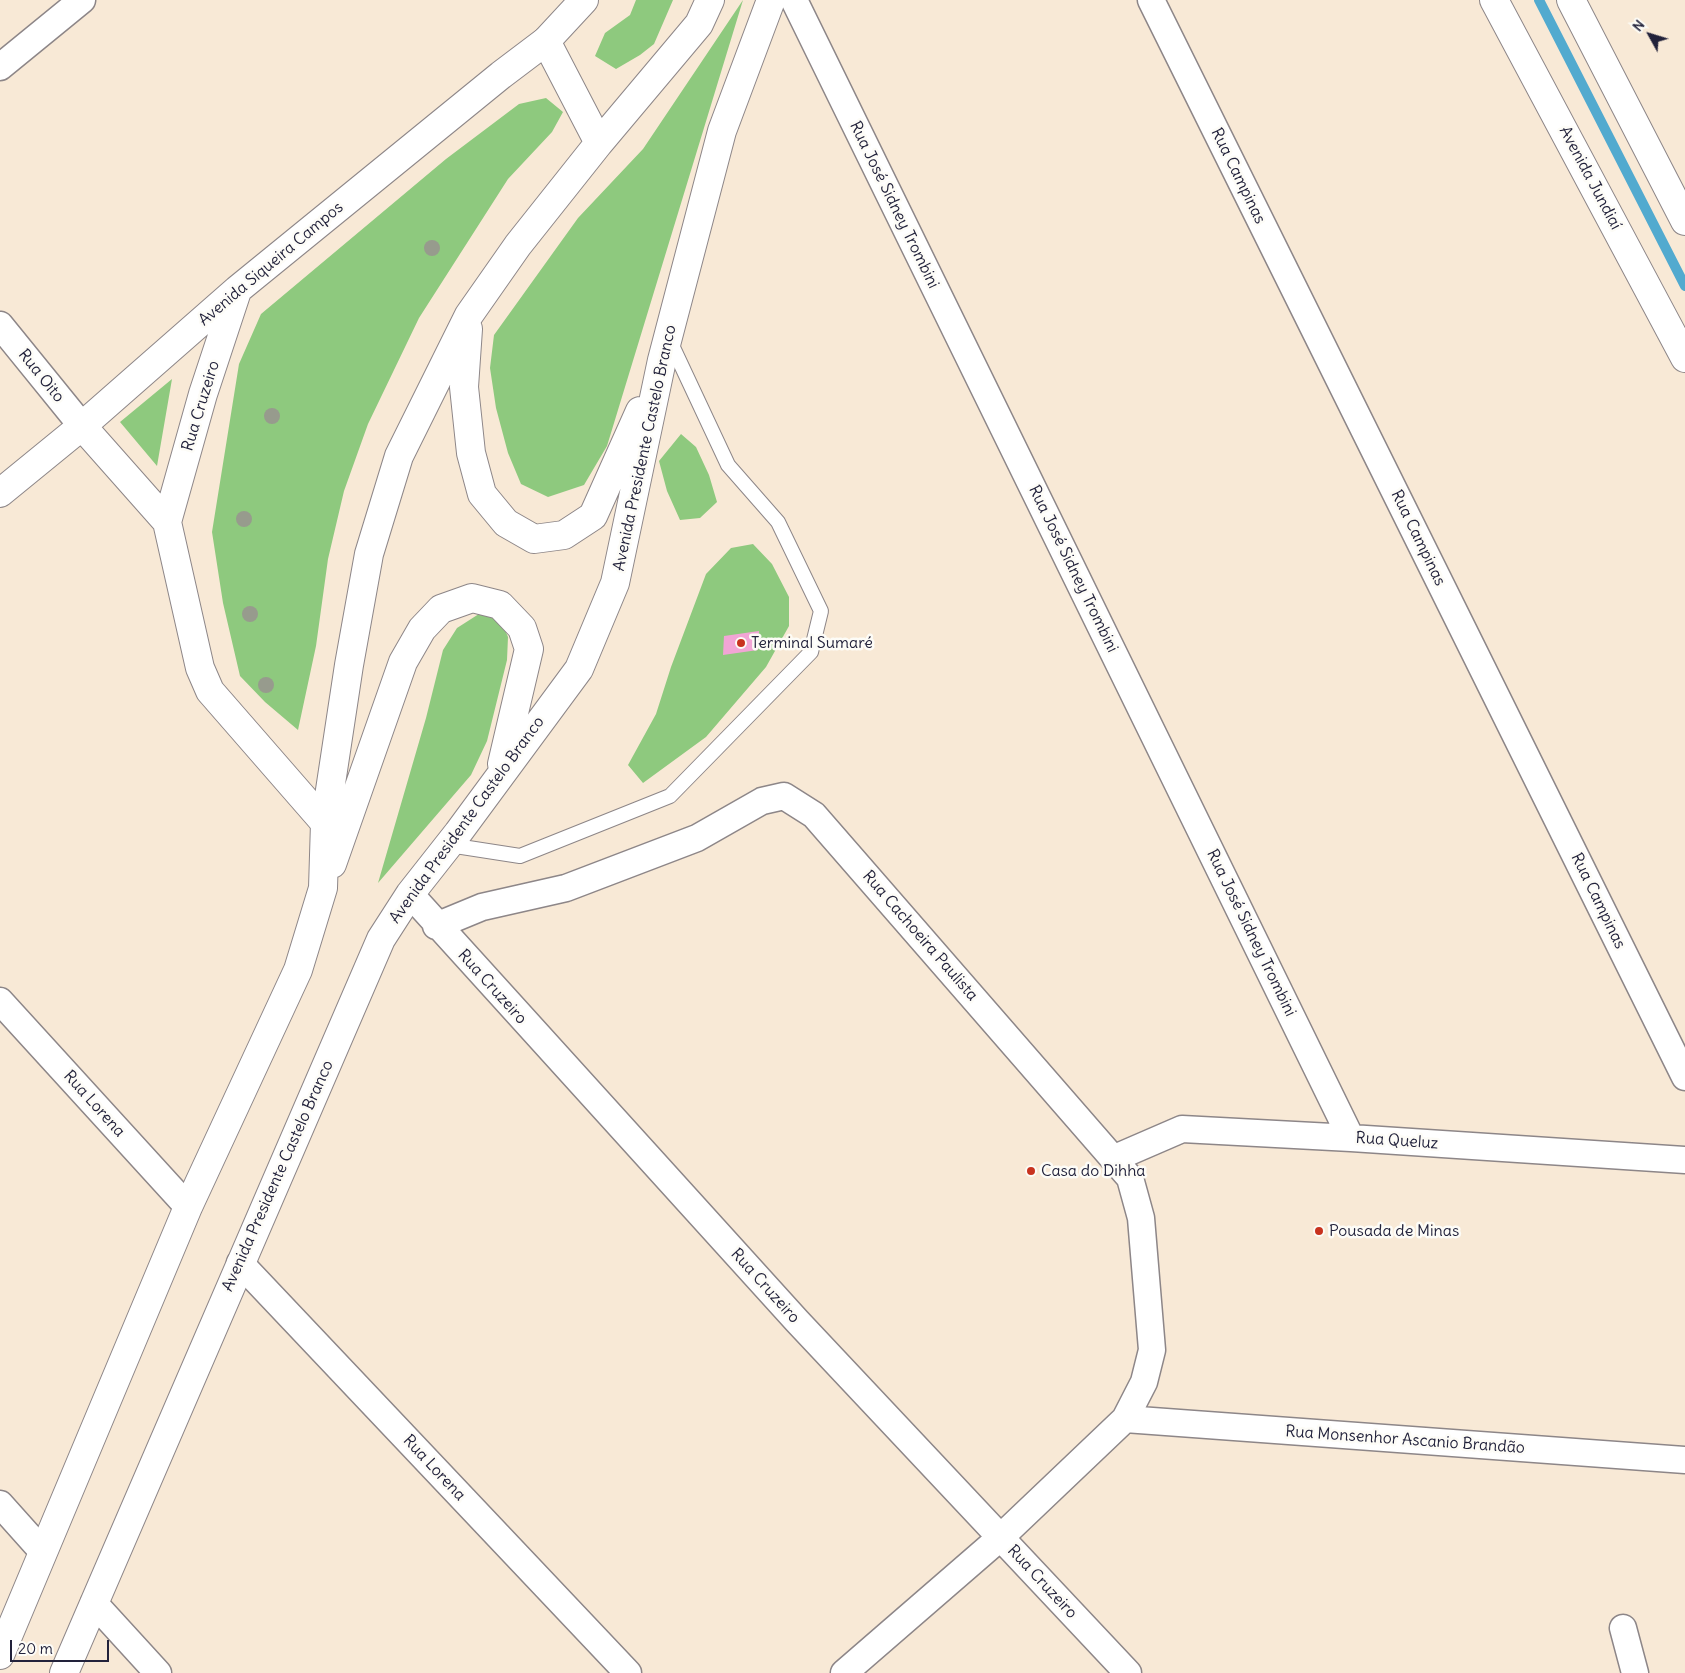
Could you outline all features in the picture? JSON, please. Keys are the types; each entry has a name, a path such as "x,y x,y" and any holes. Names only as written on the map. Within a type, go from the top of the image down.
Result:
{"main road":[{"path":"323,888 325,823 349,665 369,554 399,456 470,315 518,245 599,143 699,24 710,0"},
{"name":"Avenida Presidente Castelo Branco","path":"64,1673 381,939 410,894 579,669 615,583 665,349 722,131 771,0"},
{"name":"Avenida Jundiaí","path":"1494,0 1685,358"},
{"path":"1571,0 1685,221"},
{"name":"Avenida Siqueira Campos","path":"0,493 82,426 237,290 501,75 546,41 582,1"},
{"path":"546,41 599,143"},
{"name":"Rua Cruzeiro","path":"167,522 204,394 237,290"},
{"path":"470,315 464,387 471,453 482,494 506,523 534,539 564,535 593,516 665,349"},
{"path":"82,426 167,522 200,668 210,691 325,823"},
{"path":"0,1655 188,1207 298,970 323,888 403,662 422,628 441,609 472,598 500,605 522,628 529,649 499,775"}],"street":[{"path":"0,67 82,0"},
{"name":"Rua José Sidney Trombini","path":"794,0 1352,1138"},
{"name":"Rua Campinas","path":"1151,0 1685,1077"},
{"name":"Rua Oito","path":"0,325 82,426"},
{"name":"Rua Cachoeira Paulista","path":"436,926 482,907 566,888 697,838 762,801 784,796 814,815 1115,1158 1130,1178 1141,1218 1152,1350 1144,1382 1125,1419 1000,1538 844,1673"},
{"name":"Rua Cruzeiro","path":"410,894 436,926 797,1321 1128,1673"},
{"name":"Rua Lorena","path":"0,1001 188,1207"},
{"name":"Rua Queluz","path":"1115,1158 1182,1130 1352,1138 1685,1160"},
{"name":"Rua Lorena","path":"240,1263 628,1673"},
{"name":"Rua Monsenhor Ascanio Brandão","path":"1125,1419 1685,1460"},
{"path":"0,1504 43,1552"},
{"path":"94,1603 158,1673"},
{"path":"1623,1628 1635,1673"}],"lane":[{"path":"449,844 520,856 670,796 811,652 821,611 778,522 728,465 665,349"}],"green space":[{"path":"636,0 673,0 654,44 616,69 595,56 605,33 630,15"},
{"path":"743,0 607,446 584,485 548,497 521,484 508,453 496,408 490,368 494,335 578,218 643,149"},
{"path":"546,98 563,112 552,132 508,179 419,318 368,424 344,491 328,559 316,646 298,730 265,702 240,676 223,603 212,532 239,364 261,314 446,159 519,104"},
{"path":"172,379 157,466 120,422"},
{"path":"681,434 696,447 709,475 717,502 700,518 680,520 667,491 659,461"},
{"path":"753,544 772,564 789,597 789,626 766,667 706,737 643,783 628,765 656,714 671,667 706,574 731,548"},
{"path":"482,612 498,614 508,637 507,660 487,741 471,775 378,883 426,718 443,650 457,628"}],"building":[{"name":"Terminal Sumaré","path":"759,631 758,650 723,655 724,636"}],"waterway":[{"path":"1539,0 1685,286"}],"place":[{"name":"Terminal Sumaré","path":"741,643"},
{"name":"Casa do Dihha","path":"1031,1171"},
{"name":"Pousada de Minas","path":"1319,1231"}]}
